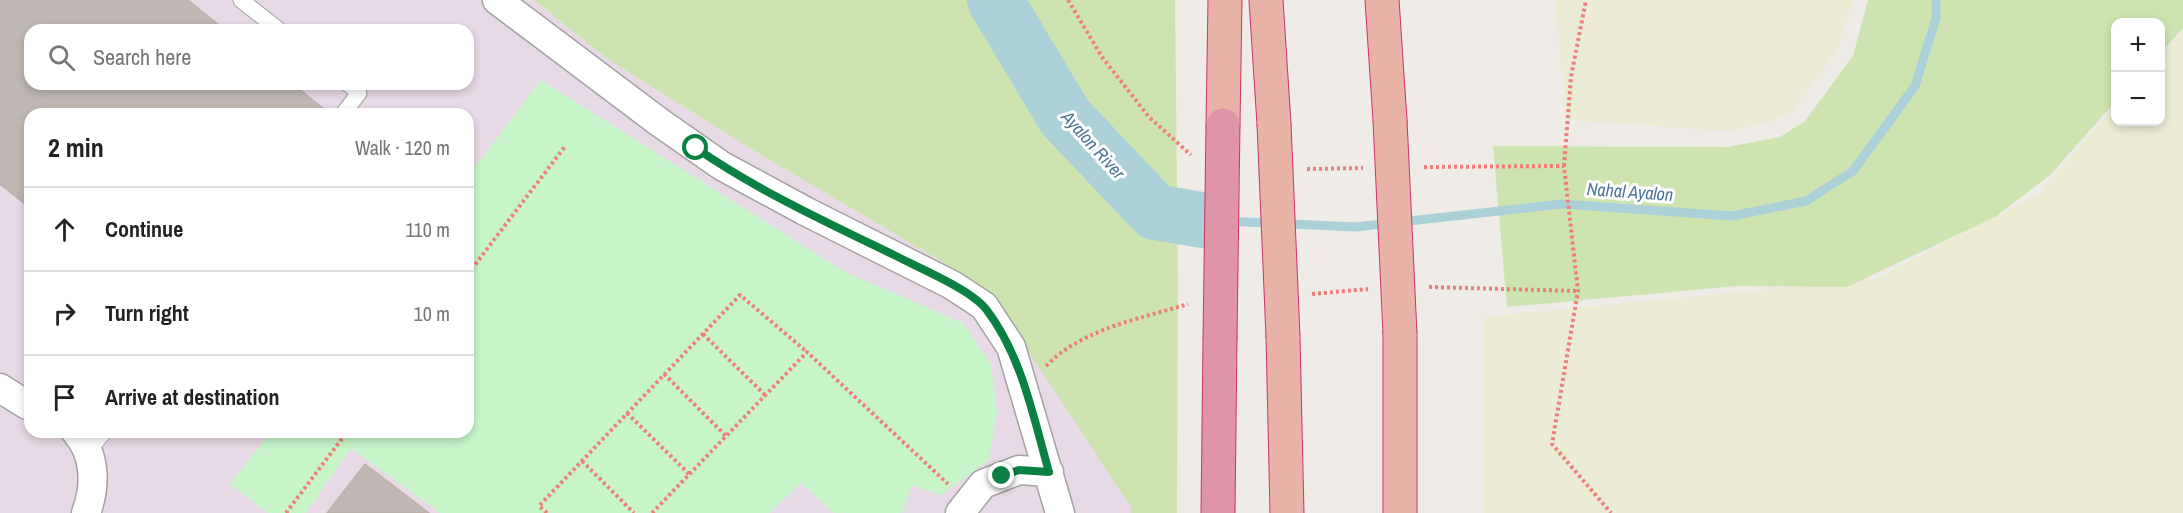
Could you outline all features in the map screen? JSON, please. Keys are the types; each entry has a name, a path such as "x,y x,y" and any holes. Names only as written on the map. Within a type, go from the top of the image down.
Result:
{"highway":[{"path":"1218,513 1225,0"},
{"path":"1266,0 1283,337 1287,513"},
{"path":"1382,0 1400,334 1400,513"}],"street":[{"path":"497,0 659,122 722,166 805,211 952,285 984,306 1011,347 1060,513"},
{"path":"0,388 19,406"},
{"path":"89,439 93,474 91,507"},
{"path":"964,507 983,484 1019,470 1049,472"}],"lane":[{"path":"241,0 271,24"},
{"path":"348,108 359,93 355,90"}],"path":[{"path":"1564,166 1571,76 1586,0"},
{"path":"474,266 566,145"},
{"path":"1566,182 1578,291 1552,444 1611,513"},
{"path":"547,513 539,506 740,295 807,352 964,507"},
{"path":"704,334 765,395"},
{"path":"652,513 807,352"},
{"path":"664,374 726,436"},
{"path":"627,413 689,474"},
{"path":"286,513 342,438"},
{"path":"582,461 633,513"}],"shaded area":[{"path":"0,0 534,0 606,58 756,152 958,271 995,301 1131,507 1131,513 0,513"}],"green space":[{"path":"534,0 1175,0 1178,283 1177,513 1131,513 1131,507 995,301 958,271 756,152 606,58"},
{"path":"1555,0 1851,0 1851,5 1838,48 1794,109 1774,121 1727,131 1567,120"},
{"path":"1868,0 2183,0 2183,28 2165,48 2165,18 2111,18 2111,106 2050,175 1995,217 1847,287 1737,286 1507,307 1493,146 1728,147 1780,137 1805,121 1853,56"},
{"path":"2183,30 2183,513 1484,513 1483,317 1875,279 2037,196 2111,112 2111,126 2165,126 2165,51"},
{"path":"541,80 845,272 963,323 991,364 997,411 989,460 941,495 912,485 902,513 834,513 801,483 769,513 440,513 351,448 306,513 268,513 230,484 266,438 474,438 474,168"}],"building":[{"path":"0,0 188,0 218,24 24,24 24,90 300,90 323,108 24,108 24,203 0,184"},
{"path":"365,464 429,513 327,513"}],"waterway":[{"name":"Ayalon River","path":"995,0 1065,117 1155,212 1202,220"},
{"name":"Nahal Ayalon","path":"1202,220 1355,227 1562,204 1732,216 1806,201 1853,171 1915,86 1936,18 1936,0"}],"route":[{"path":"696,148 722,166 805,211 952,285 984,306 1011,347 1049,472 1019,470 1002,476"}]}
